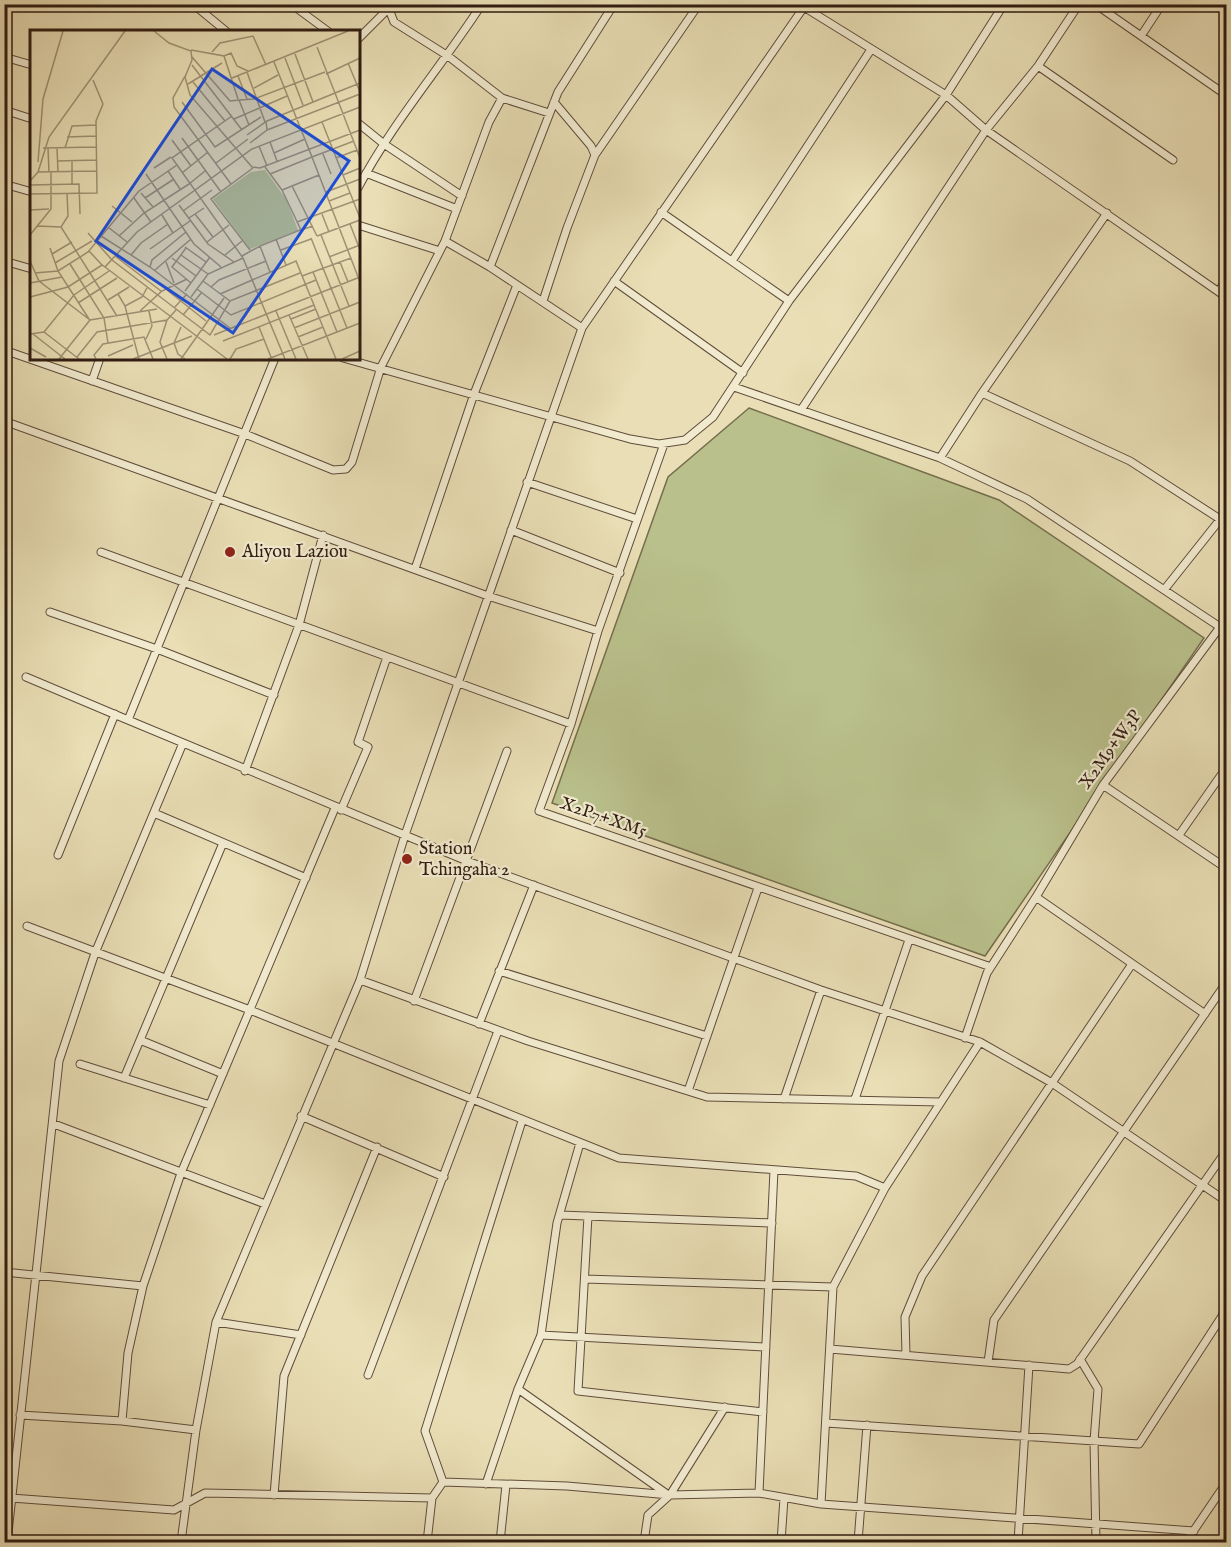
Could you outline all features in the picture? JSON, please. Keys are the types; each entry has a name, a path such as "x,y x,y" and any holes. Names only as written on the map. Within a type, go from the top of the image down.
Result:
{"street":[{"path":"193,4 225,30"},
{"path":"291,4 326,30"},
{"path":"360,184 384,144 448,56 482,4"},
{"path":"490,267 554,102 614,4"},
{"path":"543,301 595,155 699,4"},
{"path":"352,360 630,439 664,444 685,440 713,417 789,301 945,95 1004,4"},
{"path":"801,410 986,130 1038,66 1079,4"},
{"path":"1095,4 1227,95"},
{"path":"1141,36 1162,4"},
{"path":"181,1542 196,1430 216,1322 360,980 405,835 582,328 803,6 870,51 945,95 986,130 1227,297"},
{"path":"360,37 389,7 394,22 448,56 502,98 549,113"},
{"path":"732,261 870,51"},
{"path":"4,57 30,64"},
{"path":"1038,66 1173,160"},
{"path":"32,360 245,434 333,470 346,470 352,462 381,367 445,241 489,122 502,98"},
{"path":"554,102 595,155"},
{"path":"4,110 30,119"},
{"path":"360,125 384,144 462,196"},
{"path":"366,173 457,209"},
{"path":"4,184 30,191"},
{"path":"662,212 789,301"},
{"path":"940,458 982,393 1107,213"},
{"path":"360,226 440,251"},
{"path":"445,241 490,267 582,328"},
{"path":"4,261 30,268"},
{"path":"1219,291 1227,280"},
{"path":"614,281 743,373"},
{"path":"414,569 474,394 517,285"},
{"path":"4,350 30,359"},
{"path":"92,381 99,360"},
{"path":"128,720 274,360"},
{"path":"734,387 940,458 1027,500 1220,627"},
{"path":"982,393 1130,461 1224,521"},
{"path":"4,422 219,497 488,596 598,631"},
{"name":"X2P7+XM5","path":"664,444 598,631 571,724 539,811 991,967"},
{"path":"527,482 637,519"},
{"path":"1164,590 1224,521 1227,512"},
{"path":"511,530 620,573"},
{"path":"245,771 298,625 323,536"},
{"path":"100,552 571,724"},
{"path":"50,612 157,649 274,694"},
{"name":"X2M9+W3P","path":"965,1038 991,967 1103,785 1227,620"},
{"path":"122,1421 128,1353 143,1286 181,1173 306,878 368,747 358,742 387,657"},
{"path":"26,677 245,771 467,861 821,990 980,1042 1052,1083 1227,1201"},
{"path":"58,855 115,714"},
{"path":"7,1542 54,1124 59,1061 95,953 183,743"},
{"path":"414,1001 507,751"},
{"path":"1179,835 1227,768"},
{"path":"1103,785 1227,868"},
{"path":"154,813 306,878"},
{"path":"124,1078 223,843"},
{"path":"479,1024 534,885"},
{"path":"688,1091 758,888"},
{"path":"1036,897 1205,1014"},
{"path":"27,926 250,1010 619,1158 856,1176 885,1188"},
{"path":"855,1099 909,940"},
{"path":"906,1356 905,1317 922,1276 1132,964"},
{"path":"499,971 707,1036"},
{"path":"360,980 498,1031 707,1097 940,1102"},
{"path":"988,1362 994,1320 1227,983"},
{"path":"784,1099 821,990"},
{"path":"368,1375 498,1031"},
{"path":"140,1040 223,1074"},
{"path":"821,1504 833,1287 885,1188 980,1042"},
{"path":"80,1064 210,1105"},
{"path":"301,1116 444,1177"},
{"path":"443,1482 425,1431 522,1121"},
{"path":"54,1124 265,1204"},
{"path":"486,1484 518,1389 542,1335 560,1215 580,1143"},
{"path":"274,1495 284,1376 376,1147"},
{"path":"830,1349 1069,1369 1080,1359 1227,1152"},
{"path":"759,1493 774,1170"},
{"path":"560,1215 772,1223"},
{"path":"588,1216 578,1391 763,1412"},
{"path":"4,1272 143,1286"},
{"path":"585,1279 833,1287"},
{"path":"826,1422 1139,1444 1227,1310"},
{"path":"216,1322 301,1335"},
{"path":"542,1335 766,1347"},
{"path":"1080,1359 1098,1389 1094,1441 1096,1542"},
{"path":"1018,1542 1029,1365"},
{"path":"518,1389 669,1495"},
{"path":"644,1542 648,1515 669,1495 725,1407"},
{"path":"20,1415 122,1421 196,1430"},
{"path":"858,1542 867,1425"},
{"path":"443,1482 567,1486 669,1495 759,1493 821,1504 1194,1531"},
{"path":"428,1542 432,1498 443,1482"},
{"path":"1186,1542 1227,1483"},
{"path":"500,1542 506,1485"},
{"path":"12,1498 174,1510 205,1493 432,1498"},
{"path":"782,1542 784,1498"}],"green space":[{"path":"749,408 999,500 1204,638 985,956 552,803 668,477"}],"place":[{"name":"Aliyou Laziou","path":"230,552"},
{"name":"Station Tchingaha 2","path":"407,859"}]}
